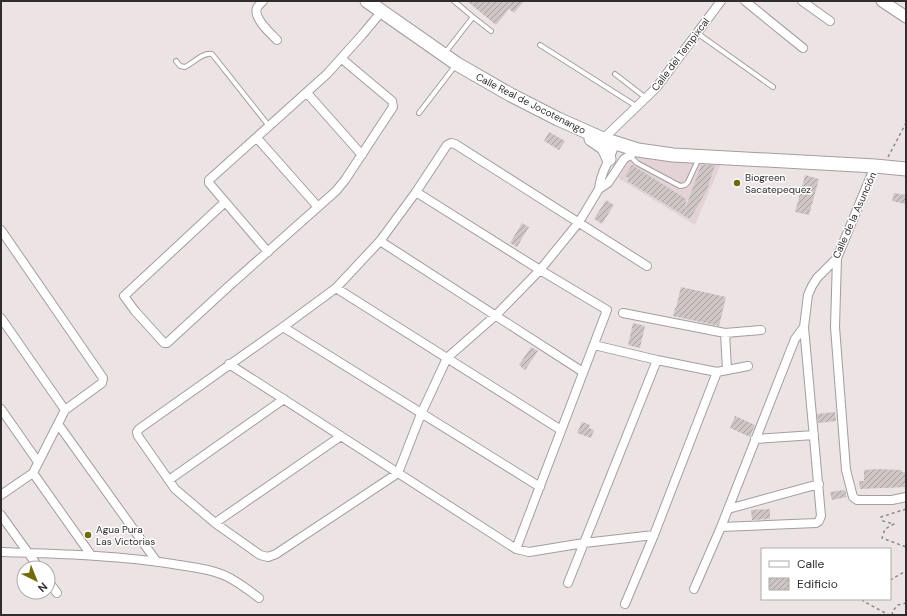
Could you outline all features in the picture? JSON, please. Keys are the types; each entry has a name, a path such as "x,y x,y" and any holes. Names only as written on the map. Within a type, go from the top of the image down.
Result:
{"main road":[{"name":"Calle Real de Jocotenango","path":"367,1 443,55 511,95 558,119 634,153 879,166 906,169"},
{"path":"558,119 604,148 607,164"}],"street":[{"path":"264,1 257,8 257,14 260,22 277,40"},
{"name":"Calle del Tempixcal","path":"609,141 660,82 696,32 721,1"},
{"path":"746,1 803,48"},
{"path":"802,1 830,21"},
{"path":"882,1 906,17"},
{"path":"268,252 224,203 209,184 209,180 307,93 342,59 382,12"},
{"path":"224,203 125,294 124,298 164,343 167,343 336,191 362,155 393,107 394,104 342,59"},
{"path":"307,93 362,155"},
{"path":"256,138 318,207"},
{"path":"609,141 607,164 600,180 599,189 579,222 540,270 496,315 447,358 421,414 398,473 276,554 268,557 260,555 215,523 176,489 138,436 137,432 139,429 336,288 380,241 416,192 447,145 456,144 579,222 647,266"},
{"path":"599,189 608,183 624,159 634,153"},
{"path":"607,164 614,174"},
{"name":"Calle de la Asunción","path":"804,327 808,295 812,286 817,278 837,258 879,166"},
{"path":"416,192 607,310 516,549"},
{"path":"1,230 104,378 102,383 65,410 32,474 1,495"},
{"path":"380,241 583,372"},
{"path":"837,258 836,345 846,470 853,497 857,500 892,500 906,497"},
{"path":"336,288 562,430"},
{"path":"623,313 725,333 761,330"},
{"path":"1,318 65,410"},
{"path":"283,327 540,487"},
{"path":"720,527 816,523 819,521 821,516 819,484 804,327"},
{"path":"694,589 728,510 795,339 804,327"},
{"path":"725,333 727,370"},
{"path":"594,344 656,360 717,372 748,366"},
{"path":"568,583 656,360"},
{"path":"229,364 516,549 529,552 584,543 654,535"},
{"path":"625,604 654,535 717,372"},
{"path":"169,480 284,399"},
{"path":"1,409 38,462"},
{"path":"58,424 157,562"},
{"path":"756,439 814,435"},
{"path":"215,523 341,436"},
{"path":"32,474 91,555"},
{"path":"728,510 819,484"},
{"path":"1,515 34,560"},
{"path":"1,552 91,555 157,562 211,570 237,582 259,598"}],"lane":[{"path":"454,1 491,31"},
{"path":"443,55 473,17"},
{"path":"696,32 773,87"},
{"path":"540,45 637,107"},
{"path":"176,61 180,66 185,67 208,53 212,54 270,126"},
{"path":"419,113 457,64"},
{"path":"615,74 646,98"},
{"path":"634,153 637,163 680,186 685,186 688,182 700,156"}],"path":[{"path":"879,166 906,123"},
{"path":"906,509 881,517 883,521 894,524 885,529 882,538 906,547"},
{"path":"891,579 906,571"},
{"path":"864,600 890,615"},
{"path":"893,615 892,612 898,605 906,603"}],"shaded area":[{"path":"634,153 722,161 695,225 618,178"}],"building":[{"path":"467,1 524,1 514,13 509,9 496,25"},
{"path":"549,132 565,141 559,150 544,141"},
{"path":"632,165 686,199 685,210 701,165 715,165 707,190 690,219 627,181 629,178 625,176"},
{"path":"805,175 819,179 809,215 795,212"},
{"path":"894,193 906,195 906,204 892,201"},
{"path":"606,200 614,205 602,224 594,219"},
{"path":"522,223 529,227 517,247 510,243"},
{"path":"681,287 726,297 719,326 673,316"},
{"path":"633,323 645,326 640,348 628,345"},
{"path":"531,347 538,351 525,370 519,365"},
{"path":"835,412 836,421 818,423 817,414"},
{"path":"735,416 755,425 750,437 730,428"},
{"path":"582,422 590,425 589,428 594,430 591,438 577,433"},
{"path":"864,470 902,470 902,472 906,472 906,487 860,489 859,481 864,481"},
{"path":"845,490 847,497 832,500 830,492"},
{"path":"770,509 770,519 752,520 751,510"}],"place":[{"name":"Biogreen Sacatepequez","path":"737,183"},
{"name":"Agua Pura Las Victorias","path":"88,535"}]}
